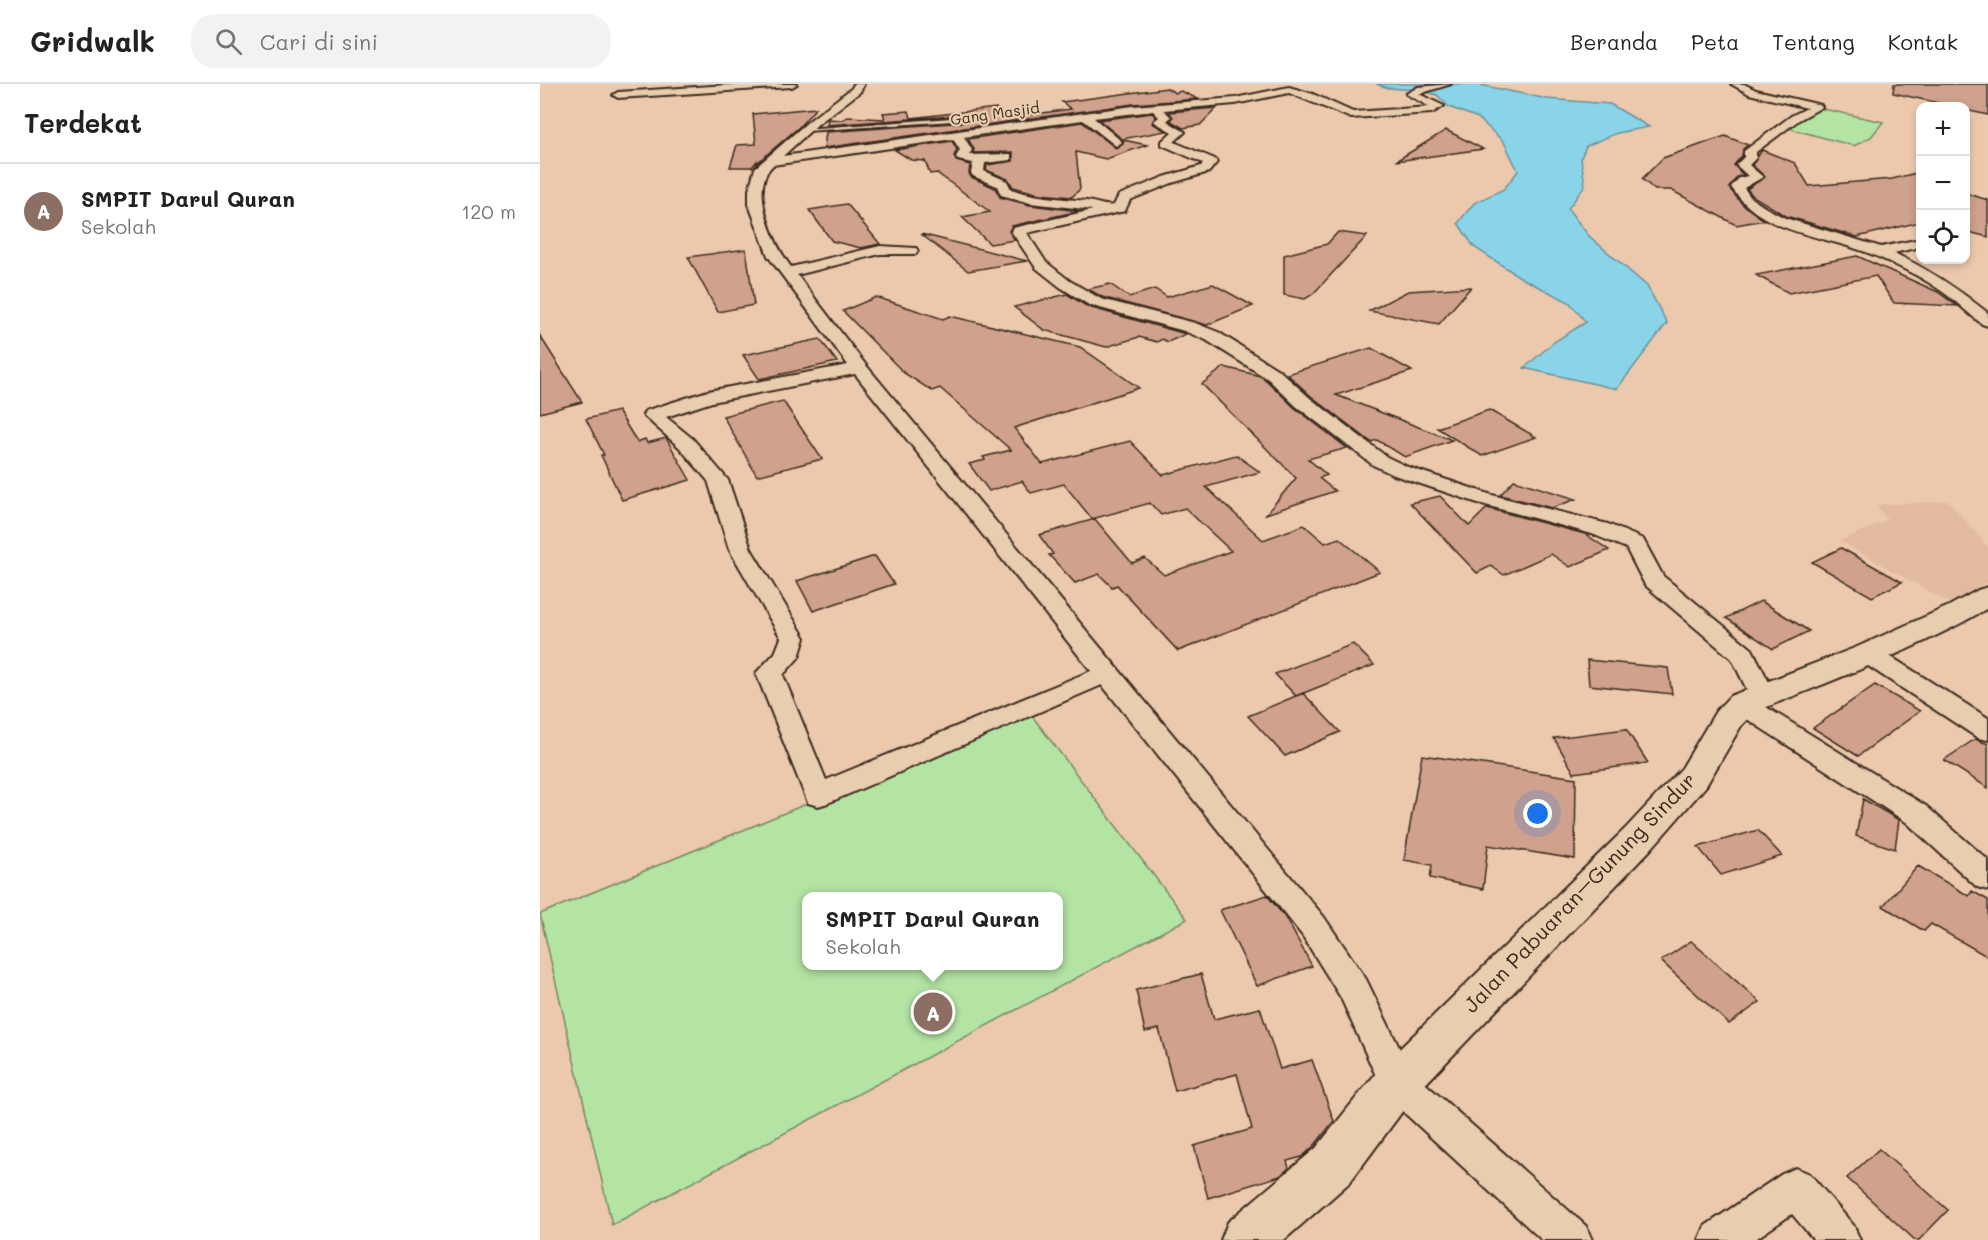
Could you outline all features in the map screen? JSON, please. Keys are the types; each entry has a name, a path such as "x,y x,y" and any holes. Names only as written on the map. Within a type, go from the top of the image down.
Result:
{"street":[{"path":"618,95 792,84"},
{"path":"859,84 856,90 759,171 756,205 774,256 859,368 1313,926 1354,989 1397,1082 1572,1240"},
{"name":"Gang Masjid","path":"767,162 1085,116 1191,103 1234,101 1284,87 1309,96 1345,114 1361,116 1439,108 1411,94 1418,90 1446,84"},
{"path":"1736,84 1753,92 1817,106 1795,118 1750,151 1750,158 1742,165 1757,177 1740,184 1737,187 1740,194 1752,205 1775,219 1879,252 1948,288 1988,321"},
{"path":"1157,108 1165,117 1160,121 1179,132 1166,143 1211,162 1205,169 1168,180 1124,198 1120,208 1018,231 1041,265 1065,284 1095,302 1189,327 1212,336 1274,375 1303,402 1380,461 1401,471 1485,500 1600,529 1635,544 1653,580 1743,655 1752,699 1916,814 1988,878"},
{"path":"1085,116 1116,142"},
{"path":"1040,123 1055,132"},
{"path":"1081,130 1099,127"},
{"path":"956,134 966,150 962,157 980,160 1007,157"},
{"path":"980,160 977,173 1002,184 1006,192 1016,196 1038,202 1088,204 1112,210"},
{"path":"1879,252 1916,244"},
{"path":"787,273 880,250 910,251"},
{"path":"859,368 708,397 652,415 686,443 718,480 740,549 793,638 786,657 769,673 818,795 1108,673"},
{"path":"1752,699 1799,683 1868,654 1960,612 1988,596"},
{"path":"1868,654 1988,731"},
{"name":"Jalan Pabuaran–Gunung Sindur","path":"1246,1240 1333,1166 1397,1082 1646,831 1694,777 1728,719 1752,699"},
{"path":"1719,1240 1796,1188 1840,1240"}],"lane":[{"path":"807,129 965,119"}],"shaded area":[{"path":"1948,501 1988,547 1988,582 1949,603 1840,541 1887,520 1876,505"}],"green space":[{"path":"1819,108 1883,122 1871,137 1854,146 1784,127"},
{"path":"1029,712 1187,919 612,1225 540,914"}],"water":[{"path":"1376,84 1476,84 1547,99 1610,104 1649,127 1617,133 1586,146 1581,158 1585,185 1568,209 1589,236 1647,286 1667,323 1617,389 1524,368 1554,342 1586,322 1569,302 1523,279 1474,247 1458,223 1474,203 1504,189 1518,171 1504,142 1478,118 1449,107 1437,95 1418,90 1388,88"}],"building":[{"path":"1894,84 1988,84 1988,115 1970,111 1970,102 1934,102 1893,93"},
{"path":"1167,88 1175,93 1181,91 1198,99 1133,104 824,148 826,132 967,122 969,120 965,115 827,125 828,119 842,120 847,117 885,119 883,113 909,111 911,118 996,108 1008,118 1071,109 1062,102"},
{"path":"816,108 799,127 752,167 730,167 737,145 756,144 753,114"},
{"path":"1217,108 1200,125 1183,128 1171,121 1173,117 1169,112"},
{"path":"1152,113 1156,117 1152,123 1166,131 1122,139 1099,120"},
{"path":"1082,122 1116,148 1123,144 1123,140 1147,145 1106,159 1076,152 1080,189 1072,197 1040,194 1013,187 1008,179 986,170 987,165 1013,161 1013,152 973,153 974,149 968,139"},
{"path":"1446,130 1483,149 1396,161"},
{"path":"1725,136 1748,145 1743,149 1742,156 1734,165 1743,175 1737,177 1729,188 1743,205 1764,220 1736,225 1671,190 1655,190 1642,179 1663,158"},
{"path":"952,141 957,150 954,156 956,161 970,165 971,177 995,188 1000,197 1030,205 1079,211 1012,226 1009,231 1015,240 990,244 962,217 990,212 937,173 930,174 925,161 911,160 895,150"},
{"path":"1762,150 1795,163 1809,186 1892,179 1916,173 1916,223 1857,237 1786,216 1753,196 1747,189 1765,177 1752,165"},
{"path":"1970,195 1988,200 1988,237 1970,232"},
{"path":"847,204 880,244 861,248 832,241 809,210"},
{"path":"1338,232 1367,236 1313,294 1305,299 1284,295 1284,255 1327,244"},
{"path":"921,234 1027,261 968,271"},
{"path":"746,249 754,305 718,312 688,257"},
{"path":"1857,256 1938,292 1957,306 1894,303 1876,276 1789,293 1756,275"},
{"path":"1110,284 1129,297 1155,289 1167,297 1213,284 1253,306 1207,325 1102,297 1088,289"},
{"path":"1471,287 1439,324 1369,311 1408,291"},
{"path":"1067,294 1088,307 1186,334 1168,342 1162,339 1157,342 1139,337 1106,347 1044,330 1014,307"},
{"path":"876,297 943,319 950,316 1080,347 1139,388 1014,428 1042,464 1130,441 1163,475 1236,455 1260,472 1206,487 1263,540 1304,525 1325,543 1339,538 1380,572 1178,651 1117,585 1112,587 1099,574 1075,583 1049,555 1053,554 1039,535 1095,519 1132,563 1145,558 1164,575 1231,551 1185,508 1161,515 1150,503 1092,519 1064,484 1031,493 1022,481 989,491 969,464 985,460 983,457 1011,450 940,388 932,391 904,373 843,311"},
{"path":"540,336 582,402 540,413"},
{"path":"820,339 837,362 759,379 743,355"},
{"path":"1371,348 1412,371 1336,395 1452,440 1405,457 1377,440 1371,442 1311,396 1287,374"},
{"path":"1224,367 1260,376 1295,408 1347,448 1308,459 1327,475 1319,478 1335,491 1266,514 1296,478 1202,384"},
{"path":"783,401 822,459 757,476 723,416"},
{"path":"1489,410 1536,437 1482,456 1437,428"},
{"path":"618,411 637,442 645,439 647,443 666,438 690,480 622,500 601,455 604,455 586,419"},
{"path":"1514,480 1576,499 1552,508 1500,495"},
{"path":"1440,496 1469,526 1487,508 1585,534 1609,550 1570,567 1551,554 1504,575 1491,566 1477,573 1410,503"},
{"path":"1841,548 1902,582 1872,597 1812,562"},
{"path":"875,556 894,584 813,611 797,581"},
{"path":"1761,601 1809,631 1773,649 1726,618"},
{"path":"1353,644 1374,665 1296,696 1275,674"},
{"path":"1587,660 1668,668 1672,694 1589,685"},
{"path":"1875,685 1920,711 1858,756 1813,728"},
{"path":"1303,693 1340,732 1285,756 1248,716"},
{"path":"1626,729 1648,763 1574,773 1554,738"},
{"path":"1975,739 1988,744 1988,788 1944,760"},
{"path":"1422,755 1576,778 1575,859 1488,845 1483,889 1430,878 1432,865 1404,860"},
{"path":"1863,799 1899,820 1895,849 1856,836"},
{"path":"1758,830 1782,856 1721,875 1698,847"},
{"path":"1918,866 1969,896 1972,891 1988,900 1988,957 1931,924 1924,931 1883,906"},
{"path":"1267,895 1287,920 1312,966 1257,986 1220,910"},
{"path":"1691,941 1760,1002 1729,1024 1661,961"},
{"path":"1201,974 1214,1019 1260,1008 1280,1069 1312,1060 1334,1121 1302,1157 1287,1161 1289,1168 1280,1176 1208,1198 1194,1146 1252,1129 1237,1074 1175,1091 1159,1029 1145,1032 1136,990"},
{"path":"1879,1149 1948,1210 1919,1240 1915,1240 1847,1178"}],"place":[{"name":"SMPIT Darul Quran","path":"933,1012"}]}
